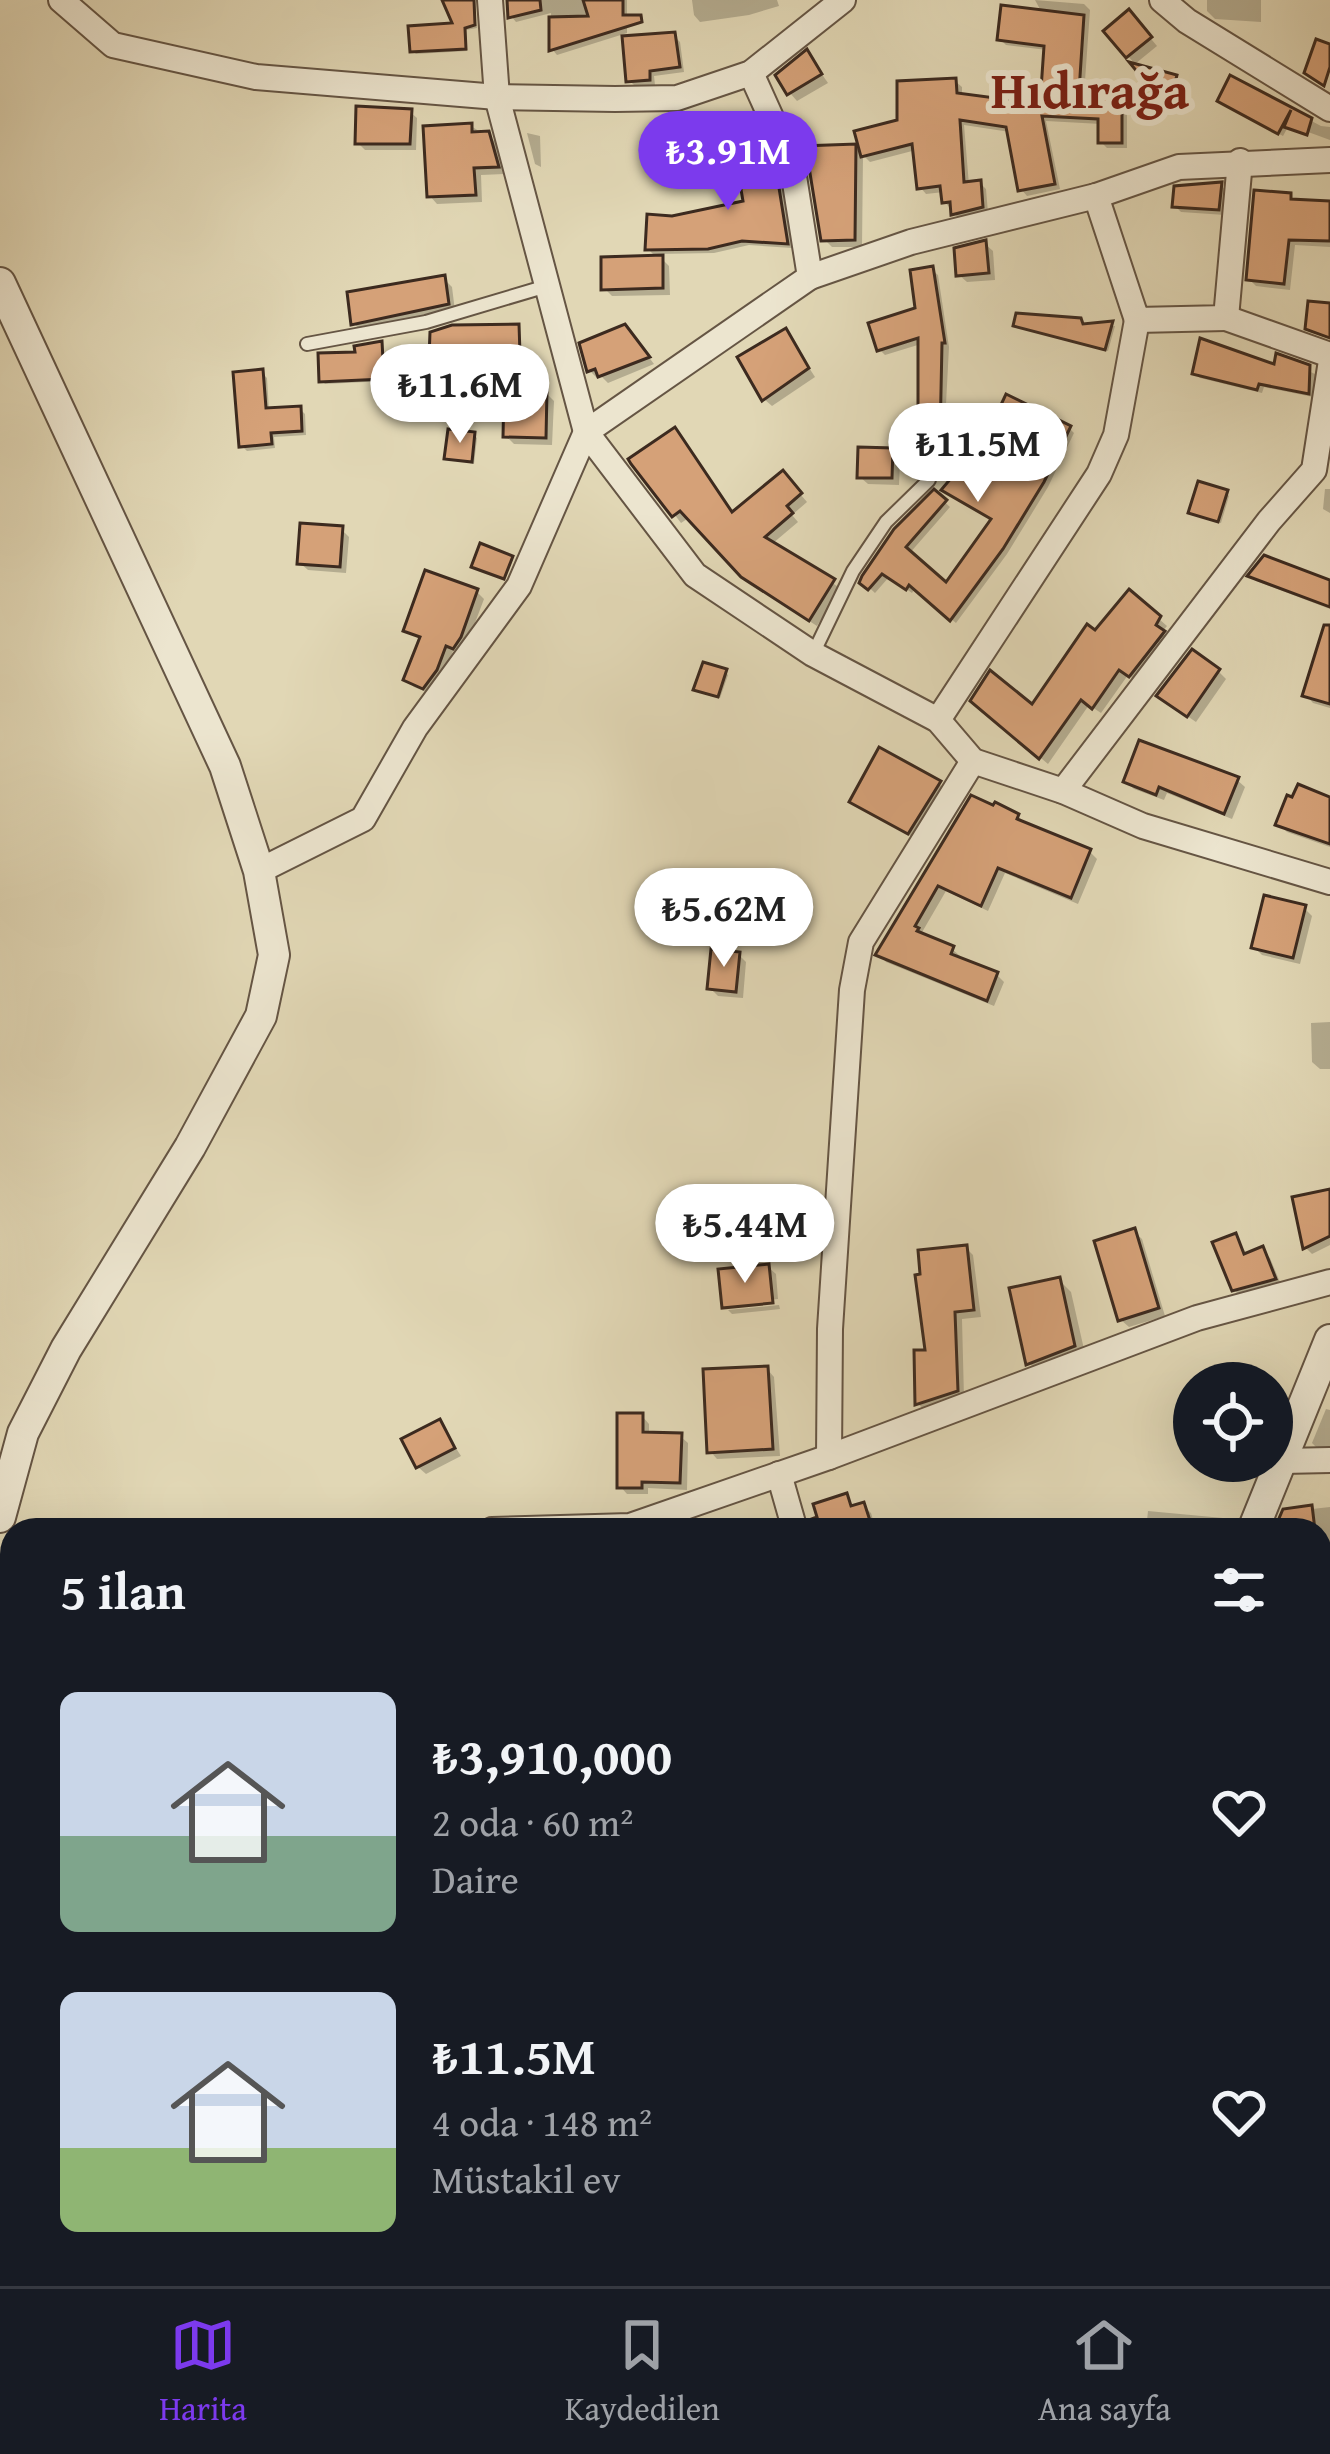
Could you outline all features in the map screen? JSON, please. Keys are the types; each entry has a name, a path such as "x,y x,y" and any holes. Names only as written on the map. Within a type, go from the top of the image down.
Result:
{"street":[{"path":"61,0 113,45 236,73 497,97 677,98 751,73 840,0"},
{"path":"490,0 497,97 586,432 695,575 814,654 938,720 973,761 1063,791 1143,826 1330,882"},
{"path":"1162,0 1187,21 1330,110"},
{"path":"751,73 792,164 810,277"},
{"path":"260,871 363,819 415,728 518,586 586,432 810,277 910,242 1096,196 1179,167 1330,160"},
{"path":"1226,319 1240,161"},
{"path":"938,720 1099,474 1116,435 1137,320 1096,196"},
{"path":"0,283 225,766 260,871 274,955 261,1016 22,1433 0,1517"},
{"path":"1137,320 1226,319 1330,355"},
{"path":"1063,791 1269,520 1314,470 1330,367"},
{"path":"829,1457 830,1329 852,990 861,942 973,761"},
{"path":"653,1518 1197,1318 1330,1282"},
{"path":"1293,1433 1330,1340"},
{"path":"1293,1461 1330,1460"},
{"path":"779,1474 792,1518"},
{"path":"1257,1518 1273,1482"}],"lane":[{"path":"307,344 426,322 547,286"},
{"path":"814,654 853,571 886,522 929,480"}],"building":[{"path":"442,0 474,0 475,25 465,28 466,49 410,52 408,26 452,23"},
{"path":"507,0 540,0 541,10 508,18"},
{"path":"583,0 623,0 623,15 641,15 642,22 549,51 549,17 588,16"},
{"path":"1001,5 1084,15 1079,92 1122,92 1122,143 1098,143 1098,119 1042,116 1055,184 1018,191 1006,127 960,120 964,182 981,180 983,207 951,215 950,202 942,203 940,186 917,189 912,144 861,157 854,131 897,120 897,81 956,78 957,93 1040,104 1044,46 997,40"},
{"path":"1129,9 1152,37 1126,58 1103,31"},
{"path":"675,32 680,67 650,71 650,80 626,82 622,36"},
{"path":"1316,39 1330,44 1324,86 1304,73"},
{"path":"807,49 822,74 787,95 775,75"},
{"path":"1129,62 1177,75 1168,109"},
{"path":"1230,75 1312,118 1307,135 1284,127 1291,110 1278,134 1217,101"},
{"path":"356,106 412,109 410,144 355,144"},
{"path":"472,123 472,132 489,131 499,167 474,168 476,195 427,197 423,126"},
{"path":"856,144 855,240 821,241 802,146"},
{"path":"766,148 776,169 788,244 742,241 708,249 645,250 647,214 672,216 743,201 734,149"},
{"path":"1222,182 1219,210 1172,207 1174,186"},
{"path":"1254,190 1291,193 1291,199 1330,201 1330,241 1289,240 1284,284 1246,280"},
{"path":"986,240 989,273 956,276 954,248"},
{"path":"663,255 663,288 601,290 601,257"},
{"path":"933,266 945,343 940,439 918,439 918,338 877,351 868,323 915,308 910,270"},
{"path":"445,275 449,304 351,325 347,292"},
{"path":"1308,301 1330,303 1330,338 1305,329"},
{"path":"1016,313 1081,318 1083,324 1113,321 1105,350 1013,326"},
{"path":"519,324 520,354 429,358 430,332 452,325"},
{"path":"625,324 650,357 598,377 595,369 587,372 579,343"},
{"path":"786,328 809,368 762,401 737,357"},
{"path":"1200,338 1274,364 1276,353 1310,365 1309,394 1259,384 1257,390 1192,374"},
{"path":"382,341 384,379 319,382 318,353 355,352 354,346"},
{"path":"263,369 266,408 301,406 302,431 271,433 272,444 239,447 233,372"},
{"path":"504,389 547,390 546,438 503,437"},
{"path":"1006,394 1071,426 1003,549 950,621 909,585 906,590 882,574 868,590 859,583 862,576 894,529 934,489 947,500 906,547 946,582 991,519 941,490 986,437"},
{"path":"675,427 732,512 783,470 802,493 787,506 793,513 765,537 835,579 809,621 741,577 680,511 672,517 631,464 628,459"},
{"path":"448,429 475,432 472,462 444,459"},
{"path":"858,447 893,448 892,478 857,478"},
{"path":"1198,481 1228,490 1218,522 1188,513"},
{"path":"300,523 343,526 340,567 297,564"},
{"path":"480,543 513,556 504,579 471,567"},
{"path":"1264,555 1330,580 1330,607 1247,576"},
{"path":"425,570 478,589 461,637 453,649 446,646 423,689 403,680 420,637 403,631"},
{"path":"1129,589 1161,616 1156,625 1165,631 1129,677 1119,670 1092,709 1081,700 1039,759 970,701 990,670 1032,704 1087,624 1095,630"},
{"path":"1324,625 1330,625 1330,704 1302,696"},
{"path":"1192,649 1220,669 1187,717 1156,696"},
{"path":"703,662 727,669 718,697 693,690"},
{"path":"1139,740 1239,777 1224,814 1159,787 1156,795 1123,782"},
{"path":"879,747 941,781 908,834 849,802"},
{"path":"1298,784 1330,797 1330,844 1275,825 1287,795 1292,797"},
{"path":"971,795 1091,849 1071,898 998,868 981,906 938,886 915,926 917,931 954,946 951,954 998,972 987,1001 875,955"},
{"path":"1264,895 1306,905 1293,958 1251,948"},
{"path":"711,949 740,952 736,992 707,989"},
{"path":"1330,1189 1330,1236 1303,1249 1292,1197"},
{"path":"1135,1228 1159,1308 1118,1321 1094,1241"},
{"path":"1236,1233 1244,1254 1263,1246 1276,1279 1232,1291 1212,1242"},
{"path":"967,1245 974,1310 955,1312 958,1391 915,1405 914,1350 925,1350 915,1275 920,1274 918,1250"},
{"path":"769,1264 773,1303 722,1308 718,1269"},
{"path":"1060,1277 1075,1346 1026,1365 1009,1288"},
{"path":"768,1366 773,1449 707,1453 703,1369"},
{"path":"617,1413 643,1413 643,1432 682,1433 680,1483 642,1482 642,1488 617,1488"},
{"path":"440,1419 455,1448 416,1468 401,1439"},
{"path":"847,1493 851,1506 864,1502 869,1518 814,1518 813,1504"},
{"path":"1312,1505 1314,1518 1279,1518 1283,1509"}],"district":[{"name":"Hıdırağa","path":"1090,90"}]}
